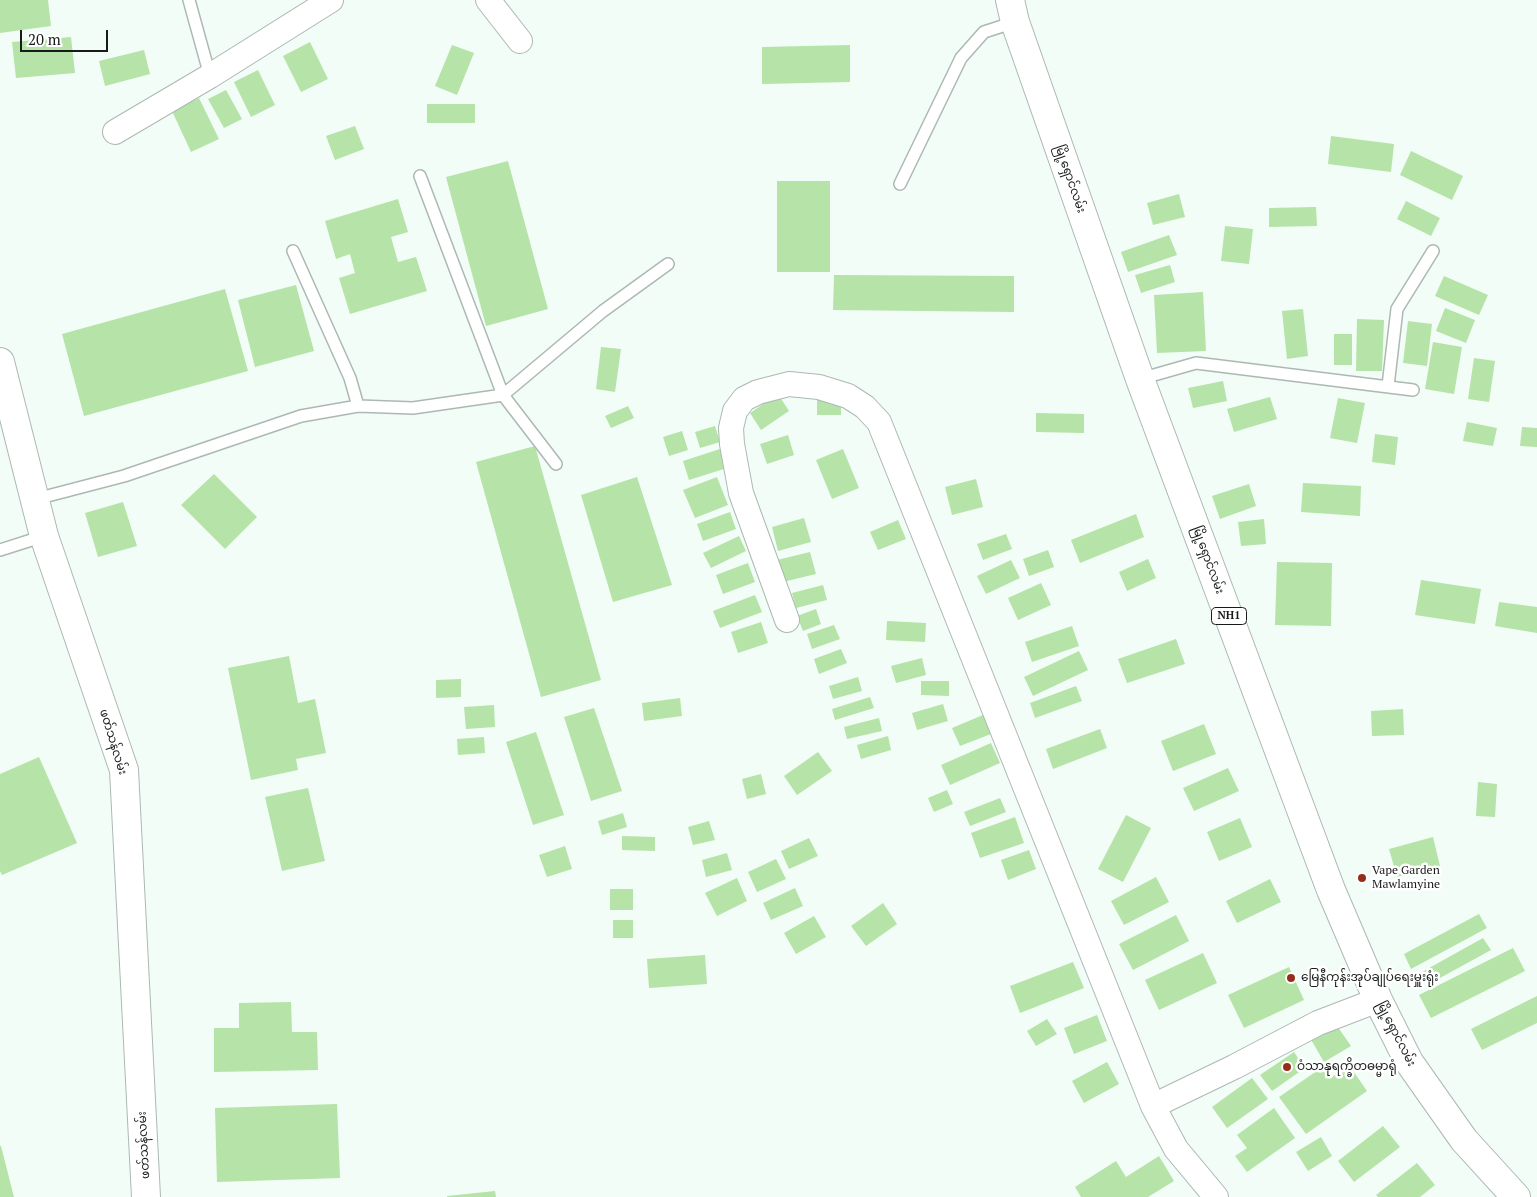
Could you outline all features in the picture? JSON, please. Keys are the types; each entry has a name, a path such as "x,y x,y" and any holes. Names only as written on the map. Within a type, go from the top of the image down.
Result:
{"main road":[{"name":"မြို့ရှောင်လမ်း","path":"1013,11 1140,379 1330,890 1378,1000 1409,1062 1464,1140 1516,1197"},
{"name":"ဖတ်သန်လမ်း","path":"0,362 44,536 124,770 146,1197"}],"street":[{"path":"115,132 210,76 331,0"},
{"path":"488,0 520,41"},
{"path":"787,620 741,493 732,444 732,428 735,411 744,399 758,392 788,384 819,387 848,396 865,407 879,422 1153,1106 1176,1149 1216,1197"},
{"path":"1153,1106 1234,1067 1318,1023 1378,1000"}],"lane":[{"path":"190,0 210,76"},
{"path":"900,184 961,58 984,32 1013,11"},
{"path":"420,176 503,395 556,464"},
{"path":"293,251 350,378 358,406"},
{"path":"1388,386 1398,309 1432,251"},
{"path":"36,499 124,476 301,416 358,406 414,408 503,395 603,311 668,264"},
{"path":"1140,379 1196,363 1413,390"},
{"path":"0,550 44,536"}],"building":[{"path":"0,0 48,0 51,26 0,33"},
{"path":"71,37 75,73 16,78 12,42"},
{"path":"310,42 328,79 301,92 283,56"},
{"path":"452,45 474,53 457,95 435,86"},
{"path":"850,45 850,82 762,84 762,47"},
{"path":"144,50 150,74 105,86 99,61"},
{"path":"258,70 275,105 251,117 234,82"},
{"path":"226,90 242,119 224,128 208,99"},
{"path":"199,98 219,139 191,152 172,111"},
{"path":"427,104 475,104 475,123 427,123"},
{"path":"355,126 364,149 335,160 326,136"},
{"path":"1331,136 1394,144 1391,172 1328,164"},
{"path":"1411,151 1463,176 1452,200 1400,175"},
{"path":"508,161 548,309 486,326 446,177"},
{"path":"777,181 830,181 830,272 777,272"},
{"path":"1179,194 1185,217 1153,225 1147,203"},
{"path":"398,199 408,232 391,237 398,262 416,257 427,291 350,314 339,278 355,273 350,254 336,259 325,221"},
{"path":"1406,201 1440,218 1431,236 1397,219"},
{"path":"1316,207 1317,226 1269,227 1269,208"},
{"path":"1225,226 1253,229 1249,264 1221,261"},
{"path":"1169,235 1177,255 1128,272 1121,252"},
{"path":"1170,265 1175,282 1141,293 1135,275"},
{"path":"834,275 1014,276 1014,312 833,310"},
{"path":"1444,276 1488,295 1479,315 1435,296"},
{"path":"296,285 314,351 255,367 238,300"},
{"path":"225,289 248,371 84,416 62,334"},
{"path":"1203,292 1206,351 1157,353 1154,295"},
{"path":"1445,308 1475,320 1466,343 1436,331"},
{"path":"1303,309 1308,356 1287,359 1282,311"},
{"path":"1357,319 1384,320 1382,371 1356,371"},
{"path":"1408,321 1432,324 1427,366 1403,363"},
{"path":"1334,334 1352,334 1352,365 1334,365"},
{"path":"1433,342 1462,347 1454,394 1425,389"},
{"path":"601,347 621,349 615,392 596,389"},
{"path":"1474,358 1495,361 1489,402 1468,399"},
{"path":"1223,381 1227,401 1193,408 1188,388"},
{"path":"778,394 789,411 761,430 750,413"},
{"path":"1270,397 1277,419 1234,432 1227,409"},
{"path":"817,398 841,398 841,415 817,415"},
{"path":"1338,398 1365,403 1357,443 1330,438"},
{"path":"628,406 634,418 611,428 605,416"},
{"path":"1036,413 1084,414 1084,433 1036,432"},
{"path":"1467,422 1497,428 1493,446 1463,441"},
{"path":"715,426 720,442 700,448 695,432"},
{"path":"1522,427 1537,428 1537,447 1520,446"},
{"path":"682,431 688,450 669,456 663,437"},
{"path":"1375,434 1398,437 1395,465 1372,462"},
{"path":"788,435 794,455 767,464 760,444"},
{"path":"535,446 601,680 541,697 476,462"},
{"path":"720,449 727,468 689,480 683,461"},
{"path":"843,449 859,488 832,499 816,460"},
{"path":"214,474 257,517 225,549 181,505"},
{"path":"637,477 672,585 613,602 581,495"},
{"path":"717,477 728,505 695,518 683,490"},
{"path":"976,479 983,507 952,515 945,487"},
{"path":"1303,483 1361,486 1360,516 1301,512"},
{"path":"1249,484 1256,506 1220,519 1212,496"},
{"path":"123,502 137,546 98,557 85,513"},
{"path":"730,512 736,529 703,541 697,524"},
{"path":"1136,514 1144,537 1080,563 1071,540"},
{"path":"804,518 811,542 778,551 772,527"},
{"path":"1264,519 1266,544 1241,546 1238,522"},
{"path":"898,520 906,539 878,550 870,532"},
{"path":"1006,534 1012,549 983,560 977,544"},
{"path":"739,536 746,551 711,568 703,553"},
{"path":"1048,550 1054,567 1029,576 1023,559"},
{"path":"810,552 816,574 783,582 777,560"},
{"path":"1148,559 1156,578 1127,591 1119,572"},
{"path":"1011,560 1020,578 986,594 977,576"},
{"path":"1277,562 1332,563 1331,626 1275,625"},
{"path":"748,563 755,582 723,594 716,575"},
{"path":"1421,580 1481,589 1475,624 1415,615"},
{"path":"1041,583 1051,605 1018,620 1008,598"},
{"path":"823,585 827,600 796,608 792,593"},
{"path":"755,595 762,612 720,628 713,611"},
{"path":"1499,602 1537,607 1537,633 1495,626"},
{"path":"816,609 821,624 803,631 797,616"},
{"path":"887,621 926,623 925,642 886,640"},
{"path":"761,622 768,643 738,653 731,632"},
{"path":"834,625 840,639 812,649 807,634"},
{"path":"1072,626 1079,646 1032,662 1025,642"},
{"path":"1176,639 1185,664 1127,683 1118,659"},
{"path":"841,649 847,663 819,674 814,659"},
{"path":"1079,651 1088,670 1033,696 1024,677"},
{"path":"289,656 298,703 315,699 326,753 296,759 298,770 251,780 228,668"},
{"path":"922,658 926,675 896,683 891,666"},
{"path":"858,677 862,691 833,699 829,686"},
{"path":"461,679 461,697 436,698 436,680"},
{"path":"921,681 949,681 949,696 921,695"},
{"path":"1076,686 1082,701 1035,718 1030,703"},
{"path":"870,697 874,708 835,720 832,709"},
{"path":"680,698 682,716 644,721 642,703"},
{"path":"943,704 948,721 917,730 912,713"},
{"path":"494,705 495,727 466,729 464,707"},
{"path":"594,708 622,791 591,801 564,717"},
{"path":"1403,709 1404,735 1372,736 1371,711"},
{"path":"983,715 991,734 960,746 952,728"},
{"path":"879,718 882,731 847,739 844,727"},
{"path":"1204,724 1216,754 1173,771 1161,741"},
{"path":"1100,729 1107,748 1053,769 1046,749"},
{"path":"536,732 564,815 533,825 506,742"},
{"path":"888,736 891,750 861,759 857,745"},
{"path":"484,737 485,753 458,755 457,739"},
{"path":"991,743 1000,763 950,785 941,765"},
{"path":"818,752 832,771 797,795 784,776"},
{"path":"39,757 77,843 2,875 0,871 0,774"},
{"path":"1228,768 1239,791 1194,811 1183,788"},
{"path":"761,774 766,794 747,799 742,779"},
{"path":"1478,782 1497,784 1495,817 1476,816"},
{"path":"308,788 325,861 282,871 265,797"},
{"path":"947,790 953,804 934,812 928,798"},
{"path":"1000,798 1006,812 970,826 964,812"},
{"path":"623,813 627,827 602,835 598,821"},
{"path":"1126,815 1151,828 1123,882 1098,869"},
{"path":"1015,817 1024,843 980,858 971,833"},
{"path":"1240,818 1252,847 1219,861 1207,832"},
{"path":"709,821 715,840 693,845 688,827"},
{"path":"622,836 655,837 655,851 622,850"},
{"path":"1433,837 1440,866 1397,877 1389,849"},
{"path":"809,838 818,856 789,869 781,851"},
{"path":"565,846 572,869 547,877 539,855"},
{"path":"1029,850 1036,869 1008,880 1001,860"},
{"path":"727,853 732,870 706,877 702,860"},
{"path":"776,859 786,879 757,892 748,872"},
{"path":"1156,877 1169,902 1124,925 1111,901"},
{"path":"737,878 747,901 717,916 705,893"},
{"path":"1270,879 1281,902 1237,923 1226,901"},
{"path":"795,888 803,906 771,920 763,903"},
{"path":"610,889 633,889 633,910 610,910"},
{"path":"883,903 897,924 866,946 851,926"},
{"path":"1479,914 1487,928 1411,969 1404,954"},
{"path":"1176,915 1189,941 1133,970 1119,944"},
{"path":"814,916 826,937 796,954 784,933"},
{"path":"613,920 633,920 633,938 613,938"},
{"path":"1483,938 1491,950 1429,984 1422,972"},
{"path":"1513,948 1525,971 1431,1018 1419,995"},
{"path":"1203,953 1217,983 1159,1010 1145,980"},
{"path":"705,955 707,984 649,988 647,959"},
{"path":"1073,962 1084,988 1020,1013 1010,986"},
{"path":"1289,967 1304,1000 1244,1028 1228,995"},
{"path":"1537,996 1537,1023 1482,1050 1471,1029"},
{"path":"291,1002 292,1032 317,1032 318,1070 214,1072 214,1028 239,1028 239,1003"},
{"path":"1097,1015 1107,1041 1074,1054 1064,1028"},
{"path":"1047,1019 1057,1034 1036,1046 1027,1031"},
{"path":"1335,1023 1351,1046 1324,1062 1309,1036"},
{"path":"1294,1052 1305,1068 1272,1091 1260,1075"},
{"path":"1107,1062 1119,1084 1084,1103 1072,1081"},
{"path":"1349,1065 1367,1091 1306,1134 1279,1097 1324,1066 1332,1077"},
{"path":"1252,1078 1268,1099 1227,1128 1212,1107"},
{"path":"337,1104 340,1178 217,1182 215,1108"},
{"path":"1274,1108 1295,1138 1247,1172 1235,1156 1247,1148 1237,1135"},
{"path":"1383,1126 1400,1147 1354,1182 1338,1161"},
{"path":"1321,1137 1332,1156 1308,1171 1296,1152"},
{"path":"1,1146 14,1197 0,1197"},
{"path":"1159,1156 1174,1181 1148,1197 1081,1197 1075,1187 1116,1161 1126,1177"},
{"path":"1417,1163 1435,1185 1420,1197 1378,1197 1376,1195"},
{"path":"495,1191 496,1197 447,1197 447,1196"}],"place":[{"name":"Vape Garden Mawlamyine","path":"1362,878"},
{"name":"မြေနီကုန်းအုပ်ချုပ်ရေးမှူးရုံး","path":"1291,978"},
{"name":"ဝံသာနုရက္ခိတဓမ္မာရုံ","path":"1287,1067"}]}
